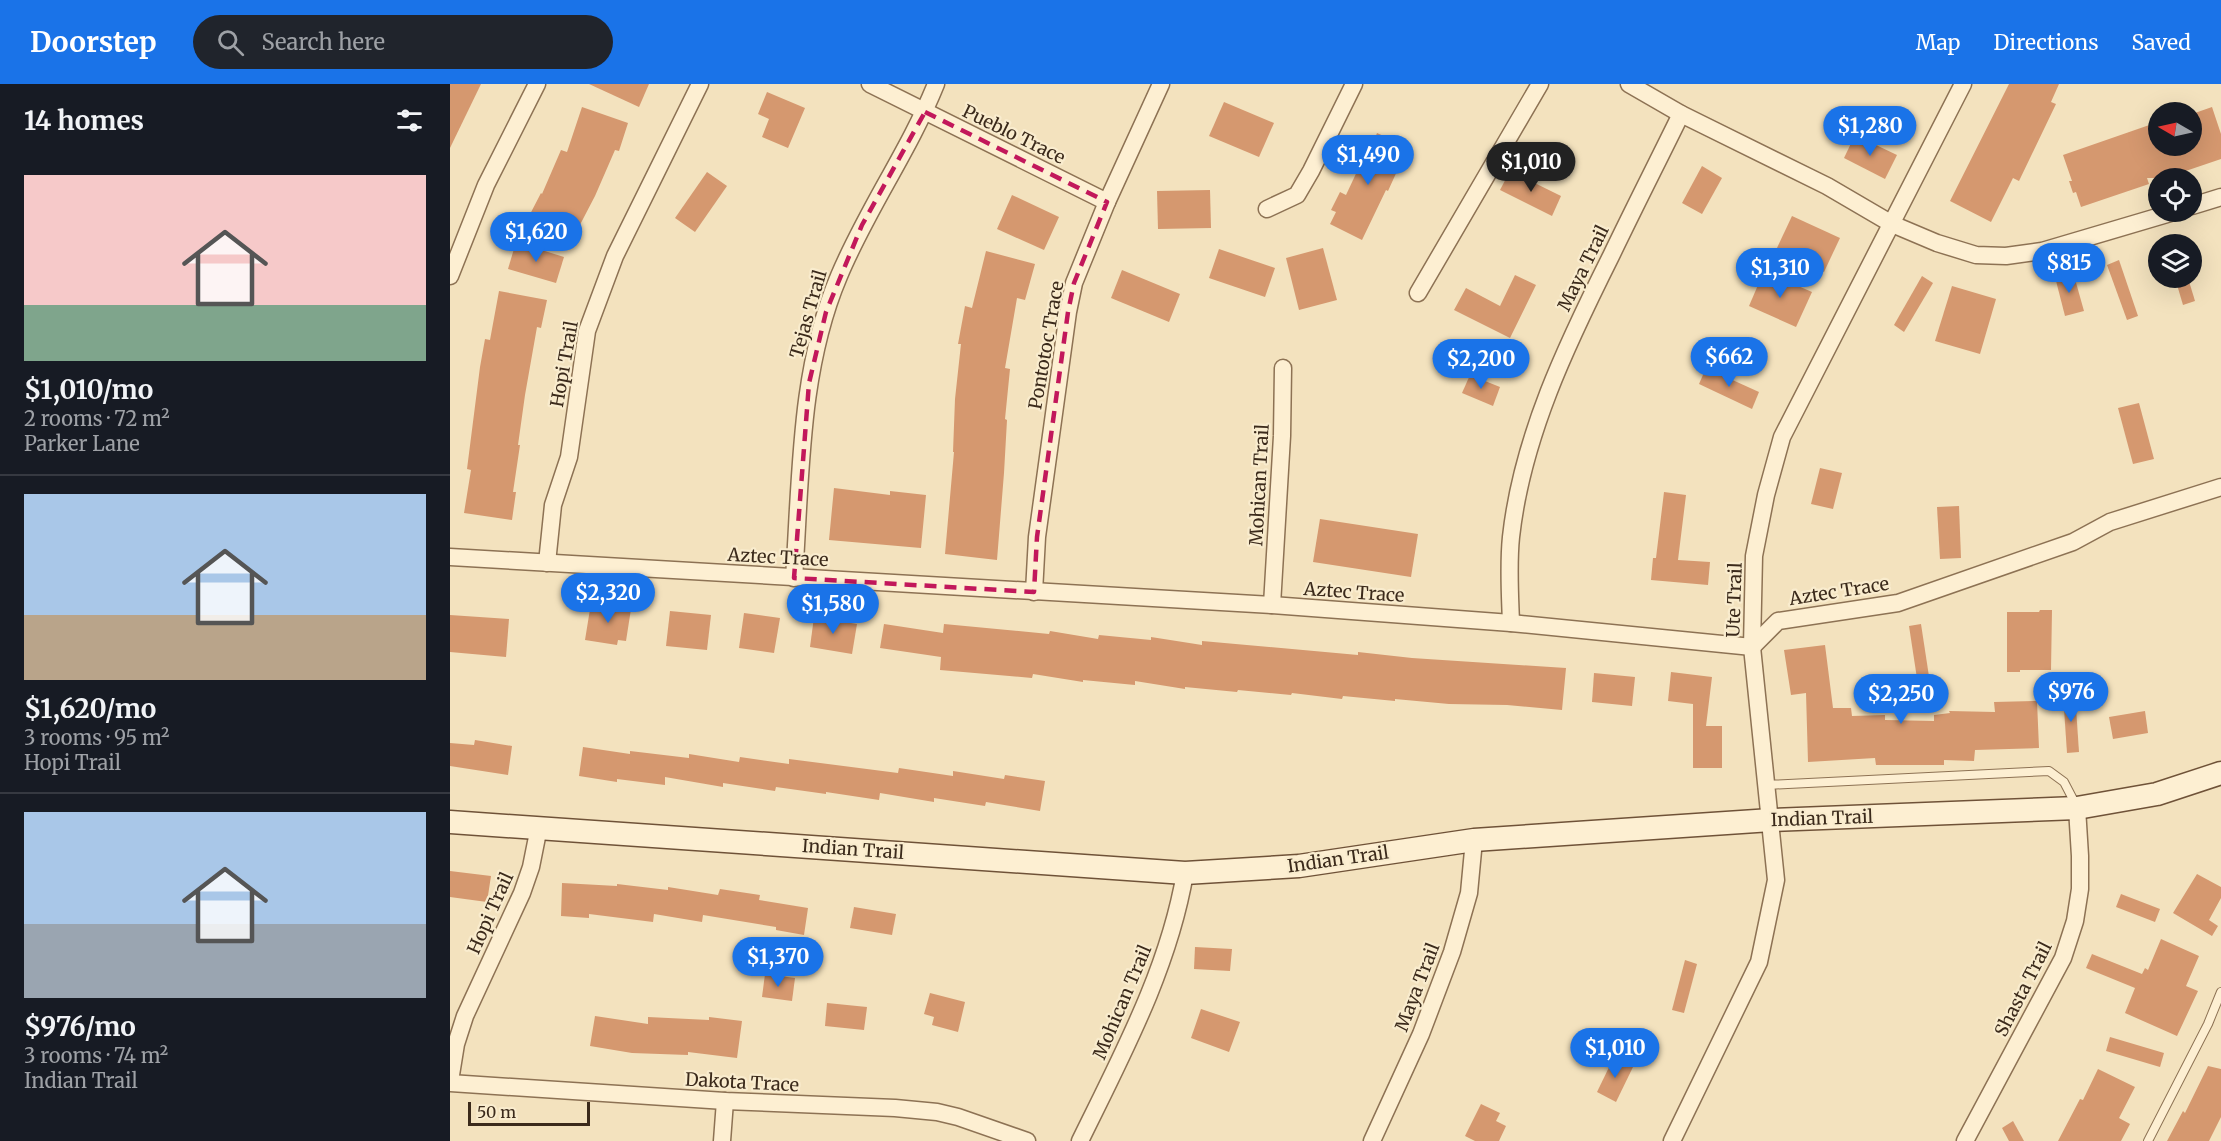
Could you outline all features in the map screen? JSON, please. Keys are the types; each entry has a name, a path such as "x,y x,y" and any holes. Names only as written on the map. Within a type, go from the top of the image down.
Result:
{"street":[{"path":"450,276 486,185 537,84"},
{"name":"Hopi Trail","path":"547,563 553,505 569,458 587,332 615,256 700,84"},
{"name":"Pueblo Trace","path":"870,84 1107,202"},
{"name":"Tejas Trail","path":"794,578 809,383 826,312 862,225 925,112 936,84"},
{"name":"Pontotoc Trace","path":"1034,592 1036,537 1074,283 1107,202 1161,84"},
{"path":"1267,209 1297,195 1354,84"},
{"path":"1418,293 1540,84"},
{"path":"1629,84 1682,114 1827,186 1892,224 1937,243 1976,255 2006,256 2042,250 2148,219"},
{"name":"Ute Trail","path":"1672,1141 1759,962 1776,880 1752,647 1754,556 1766,495 1782,437 1963,84"},
{"name":"Maya Trail","path":"1511,623 1509,578 1511,537 1519,492 1553,379 1580,317 1682,114"},
{"path":"2202,203 2221,197"},
{"name":"Mohican Trail","path":"1272,605 1282,436 1283,368"},
{"name":"Aztec Trace","path":"450,557 1272,605 1511,623 1752,647 1778,621 1898,603 2073,542 2110,522 2221,486"},
{"name":"Indian Trail","path":"450,822 1185,873 1299,866 1474,840 1771,820 2077,808 2157,794 2221,773"},
{"name":"Shasta Trail","path":"1965,1141 2063,958 2075,921 2080,889 2077,808"},
{"name":"Hopi Trail","path":"450,1082 456,1044 465,1016 522,893 531,867 539,827"},
{"name":"Maya Trail","path":"1372,1141 1421,1034 1452,952 1469,893 1474,840"},
{"name":"Mohican Trail","path":"1080,1141 1136,1026 1156,977 1180,905 1185,873"},
{"name":"Dakota Trace","path":"450,1082 725,1101 895,1108 937,1112 1027,1141"},
{"path":"722,1141 725,1101"}],"lane":[{"path":"1767,785 2049,771 2064,782 2077,808"},
{"path":"2148,1141 2208,1024 2221,992"}],"highlighted area":[{"path":"925,112 1107,202 1074,283 1068,312 1037,537 1034,592 794,578 809,383 826,312 862,225"}],"building":[{"path":"450,84 481,84 450,148"},
{"path":"589,84 649,84 639,107"},
{"path":"2009,84 2059,84 2051,102 2056,104 2019,181 2013,178 1991,222 1950,201"},
{"path":"767,92 805,108 788,148 762,137 769,119 758,114"},
{"path":"1224,102 1274,123 1259,157 1209,136"},
{"path":"582,107 628,123 619,151 615,150 595,196 571,242 527,220 542,194 561,150 567,152"},
{"path":"2212,107 2221,134 2221,159 2194,168 2148,168 2148,184 2081,207 2076,192 2073,193 2069,181 2072,181 2063,155 2148,125 2148,156 2202,156 2202,110"},
{"path":"1377,133 1408,147 1362,240 1330,224 1336,212 1331,210 1340,192 1346,195 1361,163 1357,161 1365,143 1372,146"},
{"path":"1855,135 1897,155 1885,179 1844,158"},
{"path":"1702,166 1722,178 1702,214 1682,203"},
{"path":"1510,171 1561,196 1552,216 1500,190"},
{"path":"707,172 727,186 695,232 675,218"},
{"path":"1210,190 1211,228 1158,229 1157,191"},
{"path":"1012,195 1059,217 1044,250 997,229"},
{"path":"1792,216 1840,238 1824,272 1776,250"},
{"path":"516,242 564,257 556,283 508,269"},
{"path":"1323,248 1337,300 1299,310 1286,258"},
{"path":"1219,249 1275,268 1265,297 1209,278"},
{"path":"986,251 1035,264 1025,300 1017,298 1005,368 1010,369 997,560 945,554 954,452 955,399 961,344 958,344 965,306 972,308"},
{"path":"2119,260 2138,316 2127,320 2107,265"},
{"path":"1122,270 1180,294 1169,322 1111,298"},
{"path":"1764,271 1812,292 1796,327 1749,306"},
{"path":"2073,272 2084,311 2065,316 2055,277"},
{"path":"1515,275 1536,285 1510,338 1454,310 1466,288 1500,306"},
{"path":"1922,276 1933,283 1904,332 1894,325"},
{"path":"1952,286 1996,299 1980,354 1935,341"},
{"path":"2178,288 2191,288 2195,301 2183,305"},
{"path":"499,291 547,300 541,328 537,327 525,395 513,492 516,492 512,520 464,513 471,470 467,469 480,367 485,339 490,340"},
{"path":"1706,368 1759,392 1752,409 1699,384"},
{"path":"1470,375 1500,387 1493,406 1462,393"},
{"path":"2139,403 2154,459 2133,464 2118,408"},
{"path":"1820,468 1842,473 1833,509 1811,504"},
{"path":"834,488 890,495 890,491 926,495 921,548 829,540"},
{"path":"1664,492 1686,495 1678,560 1710,562 1708,585 1651,580"},
{"path":"1959,506 1961,558 1940,559 1937,507"},
{"path":"1320,519 1418,534 1411,577 1313,562"},
{"path":"591,603 631,609 626,641 618,640 617,645 585,640"},
{"path":"2040,610 2052,610 2051,670 2007,672 2007,612 2039,612"},
{"path":"670,611 711,615 707,650 666,646"},
{"path":"744,613 780,618 774,653 739,648"},
{"path":"450,615 509,619 506,657 450,652"},
{"path":"814,617 857,624 852,654 810,647"},
{"path":"884,624 943,633 944,624 1049,634 1050,631 1098,639 1099,635 1151,640 1151,637 1202,645 1202,641 1358,655 1358,652 1412,658 1566,668 1562,710 1343,696 1342,699 1292,693 1291,695 1238,690 1237,692 1185,687 1185,689 1135,681 1135,685 1083,680 1083,682 1033,674 1032,678 940,670 941,657 880,648"},
{"path":"1921,624 1930,683 1918,685 1909,626"},
{"path":"1825,645 1833,708 1851,708 1852,716 1885,715 1885,720 1934,721 1934,715 1950,713 1949,711 1995,712 1994,702 2037,701 2039,748 1975,750 1974,761 1944,760 1944,765 1876,765 1875,758 1808,762 1806,693 1791,695 1784,650"},
{"path":"1671,672 1712,677 1706,726 1722,726 1722,768 1693,768 1693,704 1668,701"},
{"path":"1594,673 1635,677 1632,706 1592,702"},
{"path":"2075,693 2079,752 2067,753 2063,694"},
{"path":"2145,711 2148,733 2113,739 2109,717"},
{"path":"475,740 512,746 508,775 450,766 450,743 474,745"},
{"path":"583,747 630,754 630,751 689,758 689,754 739,762 740,757 789,764 789,759 898,773 899,768 953,776 953,771 1004,779 1005,775 1045,781 1040,811 986,802 985,806 934,798 934,802 880,793 879,800 776,787 775,791 723,783 723,787 665,777 665,785 617,779 617,782 579,776"},
{"path":"450,871 491,876 487,902 450,897"},
{"path":"2197,874 2221,887 2221,898 2209,920 2218,926 2212,936 2173,913"},
{"path":"562,883 617,886 617,884 668,890 668,887 718,895 720,889 760,895 759,900 808,908 804,935 776,930 776,927 703,915 702,922 654,914 653,922 589,914 589,918 561,916"},
{"path":"2121,894 2160,909 2155,922 2116,907"},
{"path":"854,907 896,914 892,935 850,928"},
{"path":"2161,939 2199,956 2186,986 2198,991 2177,1036 2125,1013 2135,988 2086,968 2092,954 2142,974 2145,968 2148,970"},
{"path":"1195,947 1232,949 1230,971 1194,969"},
{"path":"1685,960 1697,964 1684,1013 1672,1010"},
{"path":"765,974 795,978 792,1001 762,997"},
{"path":"930,993 965,1002 958,1032 932,1025 934,1017 924,1014"},
{"path":"827,1003 867,1007 864,1030 825,1026"},
{"path":"1201,1009 1240,1022 1229,1052 1191,1038"},
{"path":"595,1016 648,1024 648,1017 709,1020 709,1017 742,1021 737,1058 688,1052 688,1055 632,1053 590,1046"},
{"path":"2110,1037 2164,1053 2160,1067 2106,1051"},
{"path":"1614,1057 1633,1067 1616,1102 1597,1092"},
{"path":"2208,1066 2221,1069 2221,1117 2209,1141 2167,1141 2183,1111 2185,1113"},
{"path":"2098,1069 2135,1087 2119,1118 2130,1124 2121,1141 2058,1141 2080,1099 2083,1100"},
{"path":"1481,1104 1500,1113 1496,1121 1506,1126 1499,1141 1475,1141 1465,1136"},
{"path":"2013,1121 2024,1141 2009,1141 2002,1128"}]}
